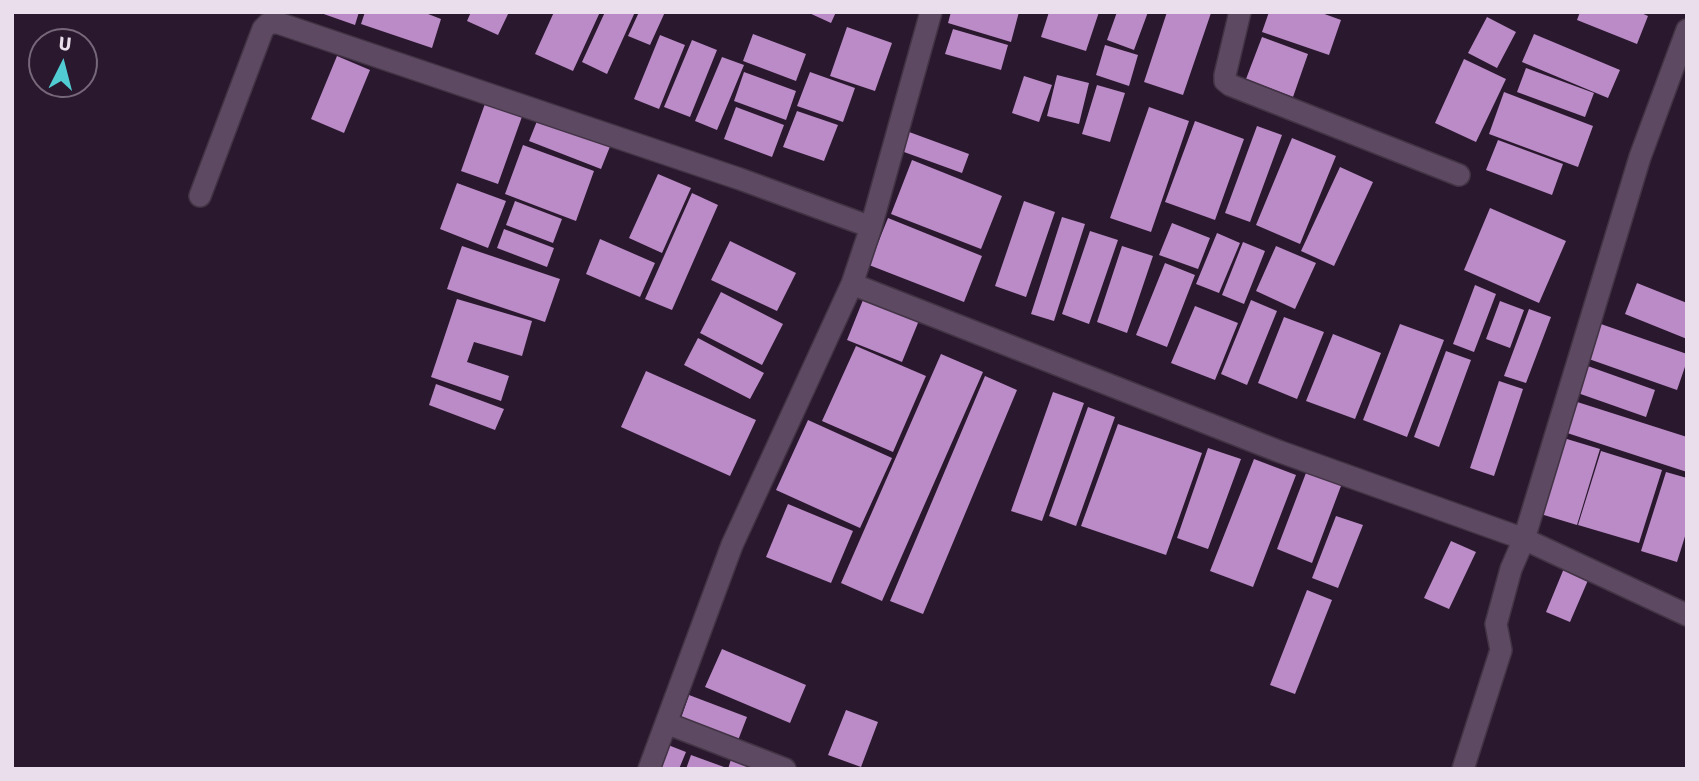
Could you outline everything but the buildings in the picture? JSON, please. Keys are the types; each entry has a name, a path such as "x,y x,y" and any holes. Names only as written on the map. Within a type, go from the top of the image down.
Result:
{"street":[{"path":"649,769 732,545 852,284 871,227 931,12"},
{"path":"1240,12 1225,75 1225,81 1230,85 1459,175"},
{"path":"200,196 263,29 269,23 278,23 727,175 871,227"},
{"path":"1463,769 1501,650 1496,624 1511,569 1524,539 1640,157 1682,57 1687,30"},
{"path":"852,284 1279,451 1524,539 1687,615"},
{"path":"666,723 785,769"}]}
